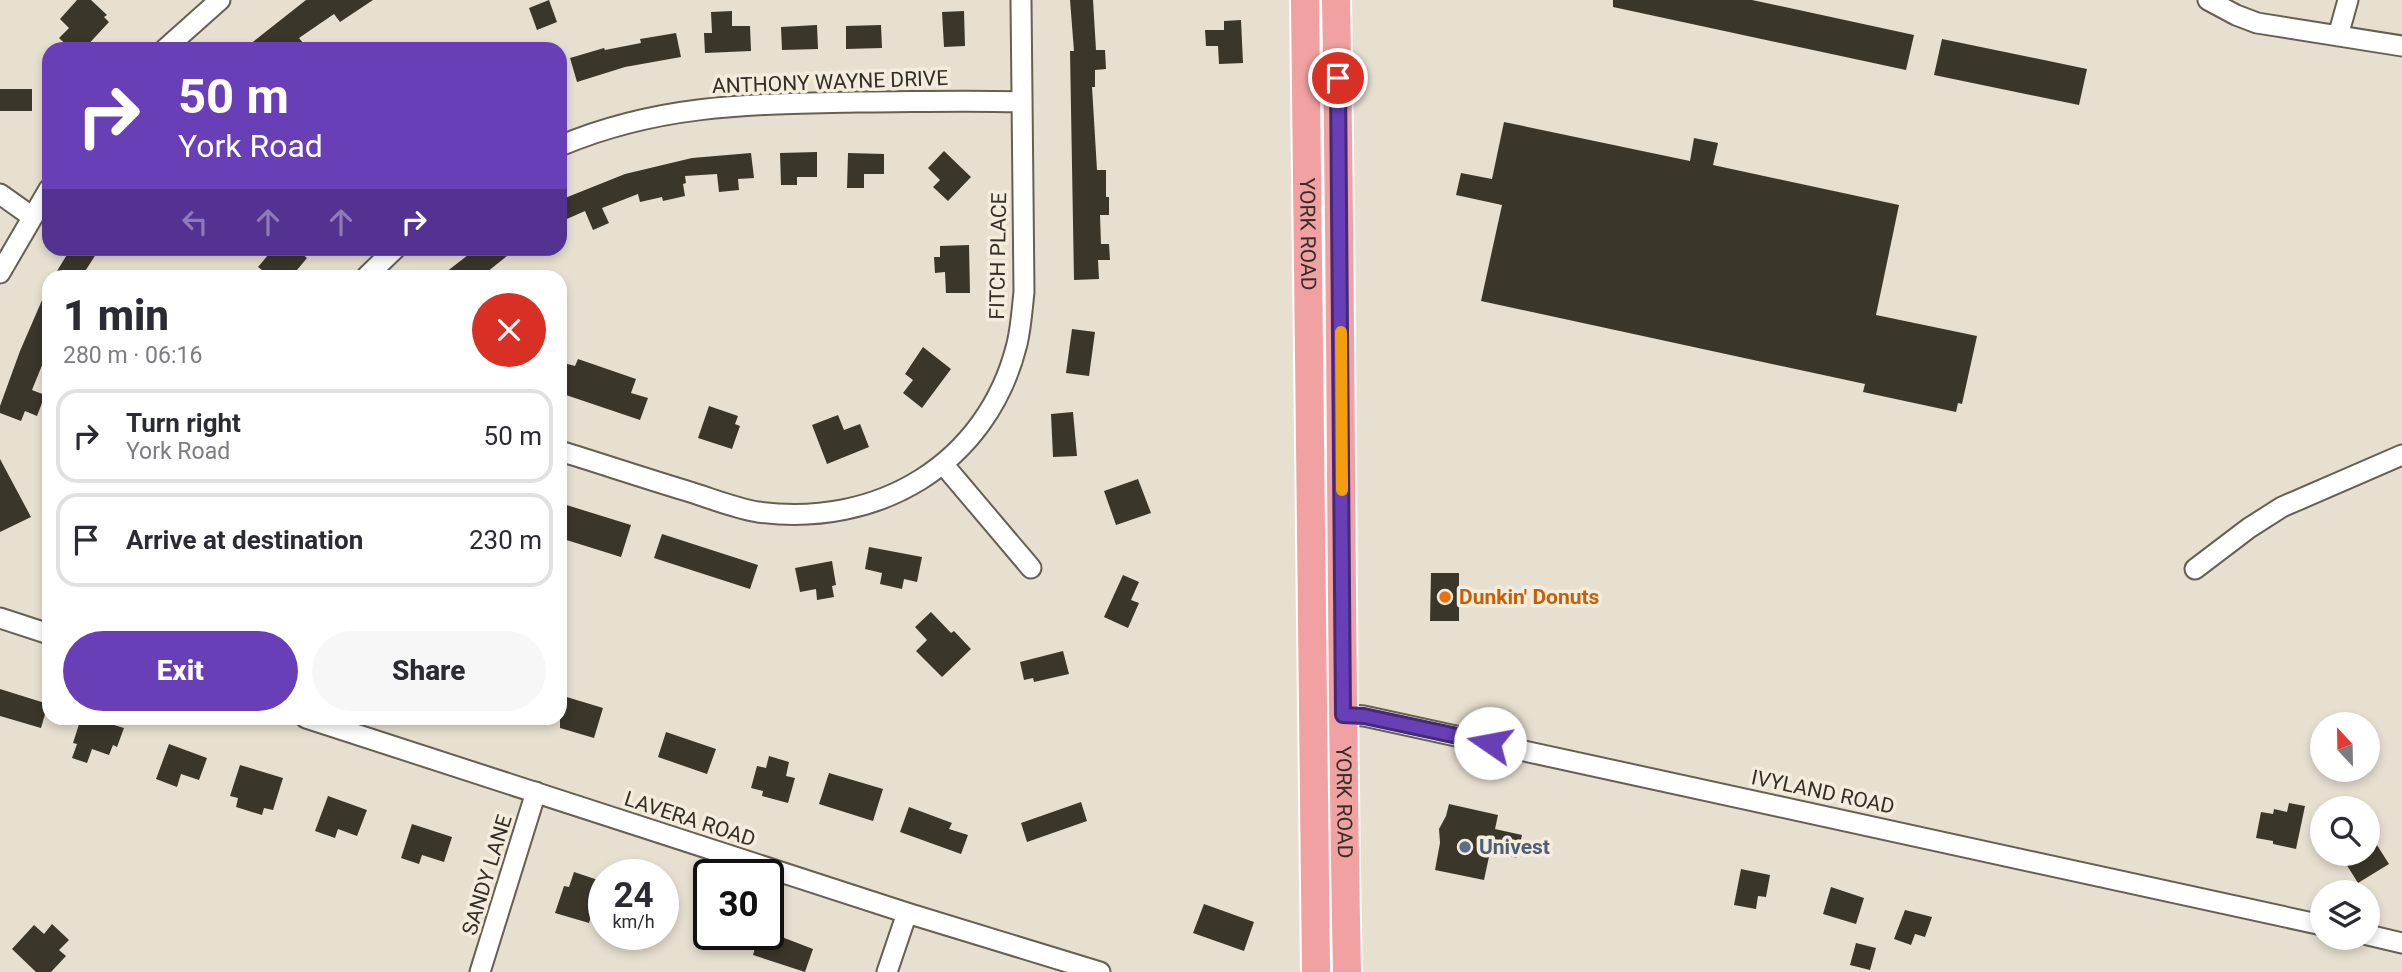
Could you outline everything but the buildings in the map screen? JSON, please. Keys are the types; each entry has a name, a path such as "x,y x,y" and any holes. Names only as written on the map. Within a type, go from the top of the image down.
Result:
{"highway":[{"name":"YORK ROAD","path":"1305,0 1316,972"},
{"name":"YORK ROAD","path":"1336,0 1341,245 1347,972"}],"street":[{"path":"173,42 220,0"},
{"name":"FITCH PLACE","path":"567,453 739,508 787,515 852,509 883,500 910,487 943,464 971,435 990,408 1005,379 1020,328 1024,292 1021,0"},
{"path":"2208,0 2257,23 2402,46"},
{"path":"2338,36 2348,0"},
{"name":"ANTHONY WAYNE DRIVE","path":"567,144 622,124 722,105 1022,102"},
{"path":"0,194 31,216"},
{"path":"0,273 42,200"},
{"path":"373,270 388,256"},
{"path":"2195,569 2249,528 2282,508 2402,455"},
{"path":"943,464 1031,568"},
{"path":"0,618 42,632"},
{"name":"IVYLAND ROAD","path":"1313,711 1364,716 2310,922"},
{"name":"LAVERA ROAD","path":"328,725 907,913 1100,972"},
{"name":"SANDY LANE","path":"480,972 536,792"},
{"path":"887,972 907,913"},
{"path":"2380,938 2402,943"}],"slow traffic":[{"path":"1341,332 1342,490"}],"place":[{"name":"Dunkin' Donuts","path":"1445,597"},
{"name":"Univest","path":"1465,847"}],"route":[{"path":"1338,78 1343,715 1364,716 1490,743"}]}
